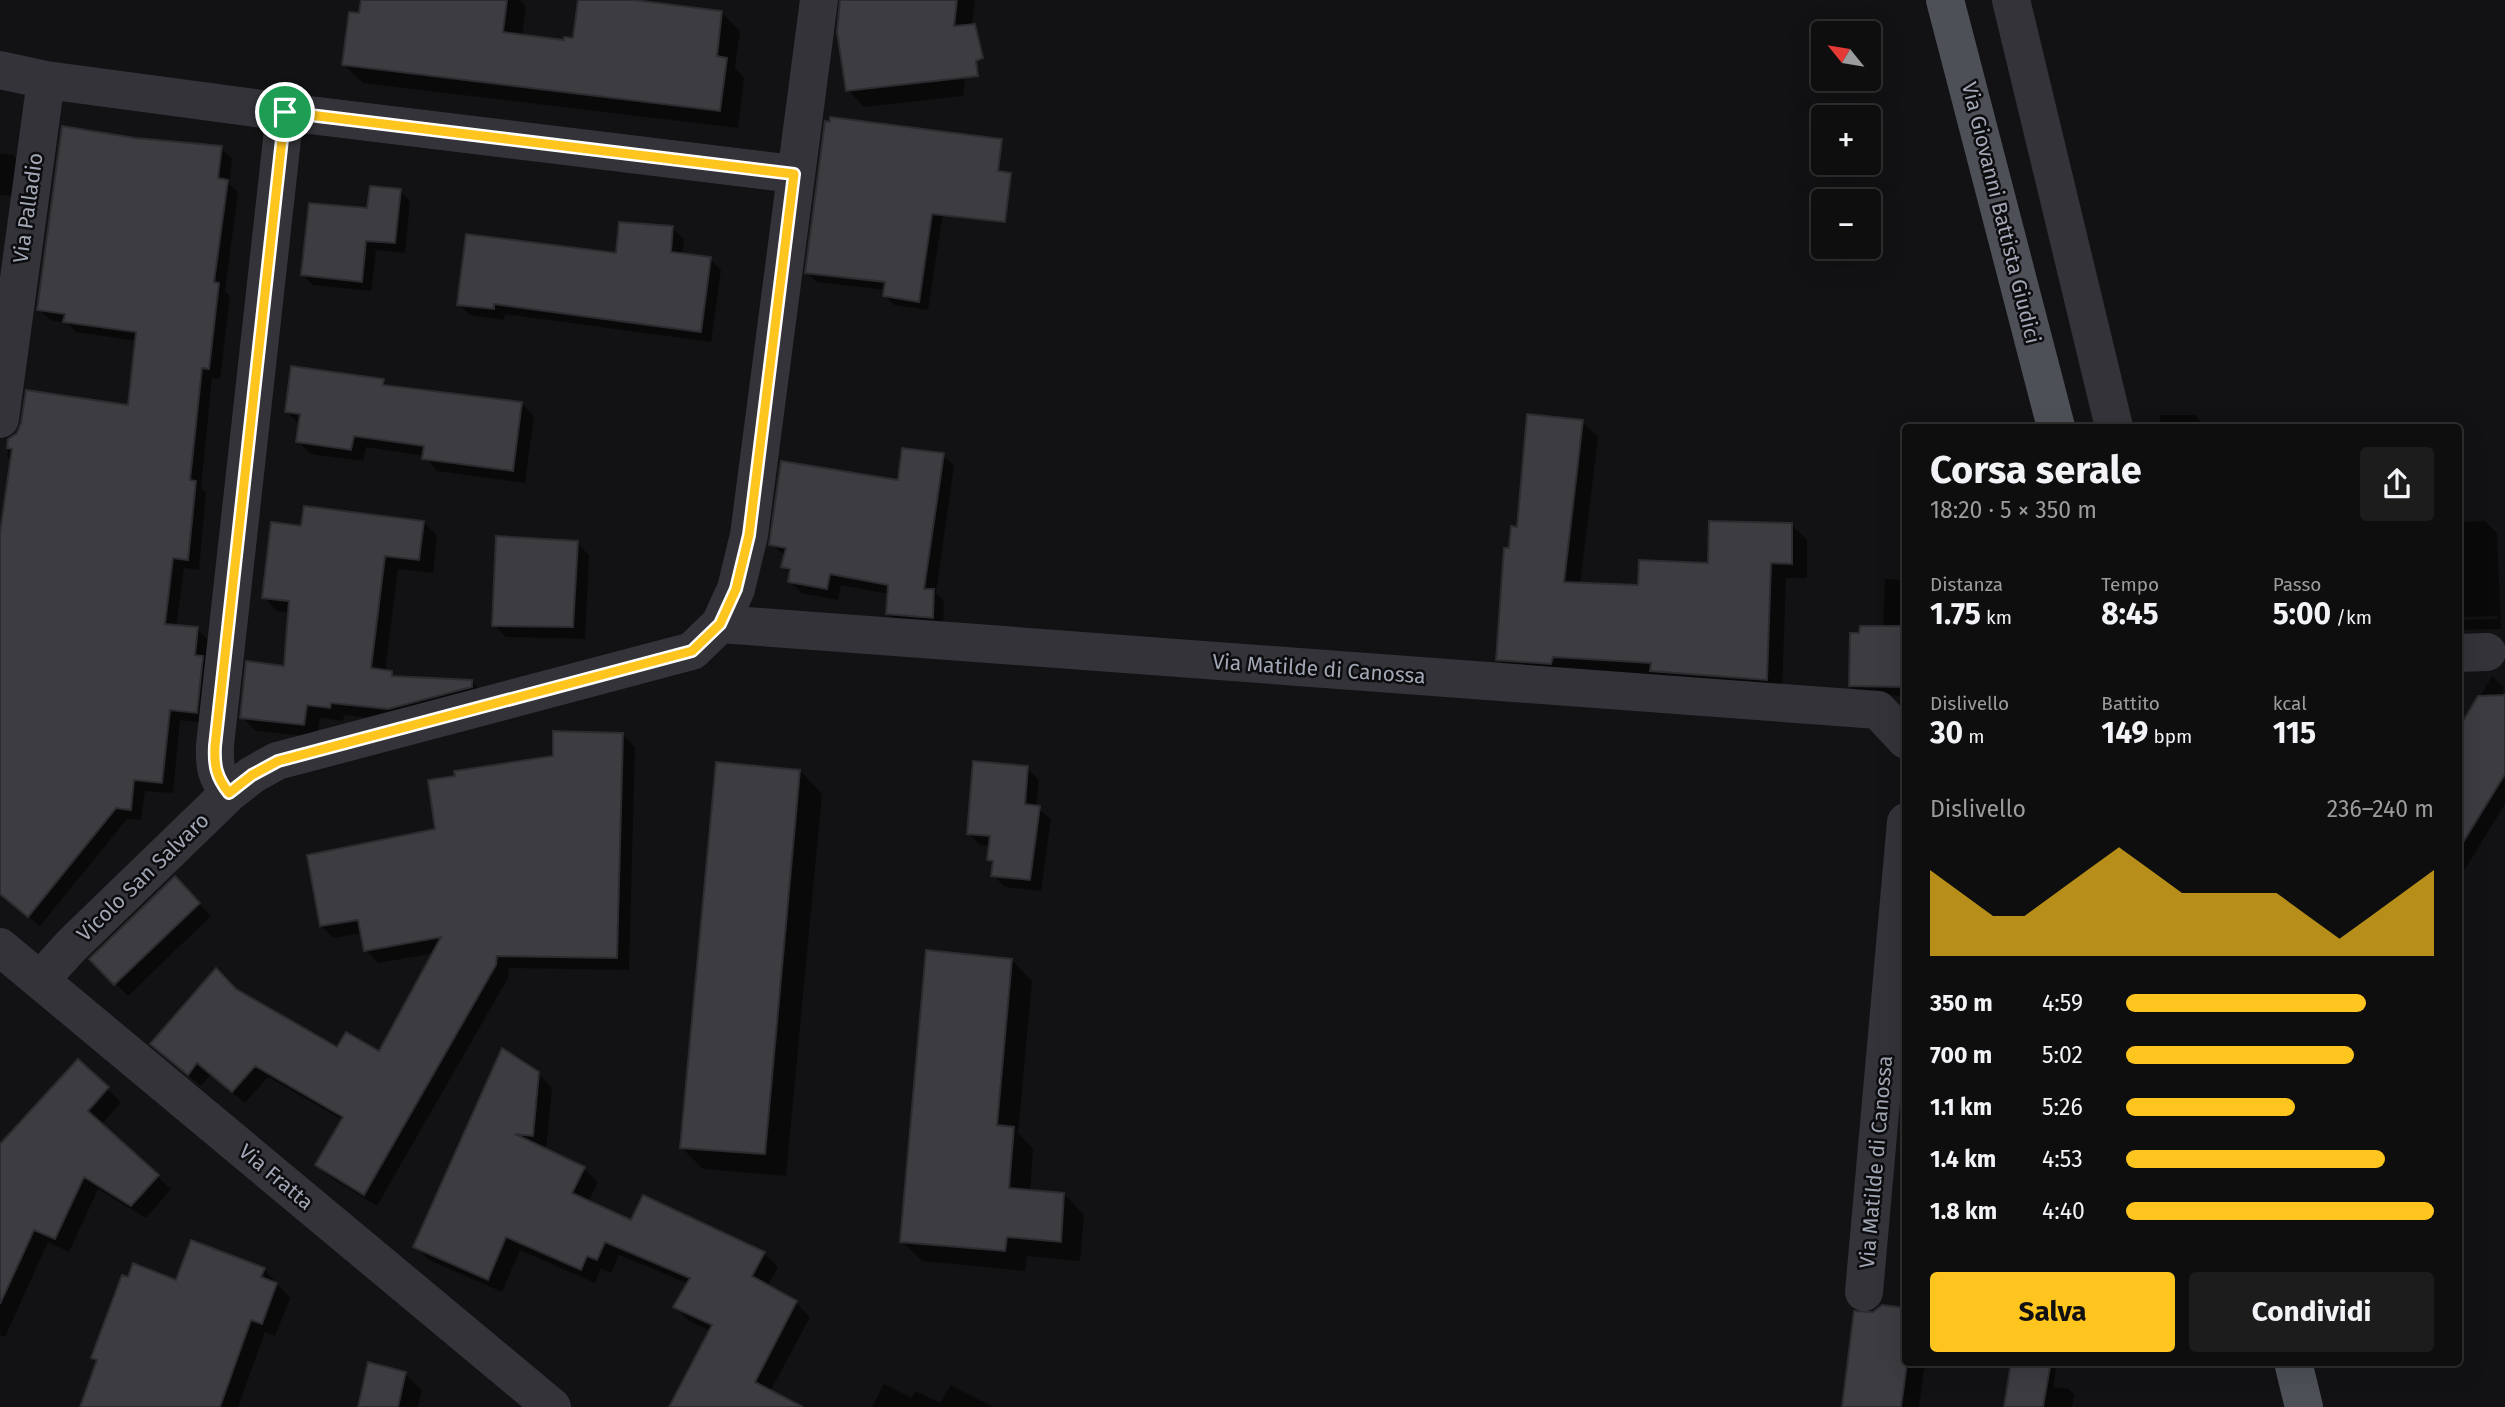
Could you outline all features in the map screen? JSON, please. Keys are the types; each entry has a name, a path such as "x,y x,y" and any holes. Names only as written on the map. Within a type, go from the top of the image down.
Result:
{"main road":[{"name":"Via Giovanni Battista Giudici","path":"1944,0 2055,424"},
{"path":"2294,1366 2304,1407"}],"street":[{"name":"Vicolo San Salvaro","path":"40,980 71,946 229,793 252,775 278,761 692,651 720,624 736,589 749,535 794,174 819,0"},
{"path":"2011,0 2113,424"},
{"path":"0,70 46,80 285,112 794,174"},
{"name":"Via Palladio","path":"0,419 46,80"},
{"path":"229,793 220,782 214,764 215,746 285,112"},
{"name":"Via Matilde di Canossa","path":"720,624 1878,710 1902,736"},
{"name":"Via Matilde di Canossa","path":"1864,1292 1902,867"},
{"name":"Via Fratta","path":"2,953 40,980 552,1407"}],"building":[{"path":"361,0 507,0 503,32 564,40 564,37 573,38 578,0 634,0 722,11 717,56 727,58 720,111 342,65 349,12 359,13"},
{"path":"840,0 957,0 954,26 975,24 983,58 976,61 978,76 846,91 837,32"},
{"path":"830,117 1002,139 998,171 1011,173 1005,222 932,214 919,302 883,296 885,282 805,273 825,121 830,122"},
{"path":"62,126 135,138 222,146 218,178 228,180 214,282 219,283 209,369 202,368 190,480 196,481 188,560 173,558 165,624 198,627 195,655 203,656 197,713 170,710 162,783 134,780 131,810 116,808 28,917 0,894 0,533 12,449 7,448 8,439 17,433 21,423 26,390 128,405 136,332 63,322 65,314 37,310"},
{"path":"370,186 401,189 395,243 366,241 362,282 301,275 309,203 367,208"},
{"path":"619,222 673,226 671,252 711,257 701,332 494,304 494,309 457,305 466,234 616,253"},
{"path":"291,366 384,379 383,385 522,402 513,471 422,459 424,446 354,436 351,450 296,442 300,414 285,412"},
{"path":"1527,414 1583,420 1564,582 1638,585 1639,560 1708,563 1709,521 1792,523 1792,564 1771,563 1767,680 1650,671 1651,663 1553,657 1551,664 1496,660 1504,548 1509,548 1511,526 1517,527"},
{"path":"902,448 944,453 924,589 934,589 933,618 886,614 888,585 830,574 827,589 788,582 790,569 781,567 786,548 769,545 781,461 898,480"},
{"path":"304,506 424,521 419,560 385,556 371,668 392,671 392,676 472,680 472,687 388,709 331,703 330,708 307,705 304,725 240,718 246,661 284,666 289,601 262,598 271,522 301,526"},
{"path":"496,536 578,541 573,627 492,626"},
{"path":"1860,626 1902,626 1902,687 1849,686 1850,633 1859,633"},
{"path":"2505,695 2505,774 2462,844 2462,723 2478,696"},
{"path":"553,731 623,733 617,958 497,956 496,965 364,1195 315,1165 343,1117 255,1066 232,1092 197,1063 188,1075 150,1044 216,968 236,989 337,1047 346,1032 379,1051 441,937 364,951 358,920 320,926 307,855 435,829 428,780 455,776 454,771 553,756"},
{"path":"973,761 1028,766 1025,804 1040,806 1030,880 991,876 993,861 987,860 990,836 967,834"},
{"path":"716,762 800,770 765,1154 680,1148"},
{"path":"175,876 200,903 114,985 89,959"},
{"path":"926,950 1012,959 997,1125 1014,1127 1009,1188 1064,1193 1061,1242 1007,1237 1005,1251 900,1242"},
{"path":"502,1048 539,1072 533,1136 515,1134 585,1167 572,1193 631,1220 643,1195 765,1252 752,1276 797,1301 755,1382 803,1407 669,1407 712,1325 673,1307 690,1278 605,1242 597,1260 587,1256 581,1270 506,1237 488,1280 413,1247"},
{"path":"78,1059 109,1087 88,1111 159,1175 131,1206 84,1177 55,1239 34,1230 0,1304 0,1144"},
{"path":"191,1240 265,1268 261,1277 277,1283 262,1324 251,1320 220,1407 80,1407 97,1360 91,1358 122,1275 128,1277 133,1263 176,1280"},
{"path":"1882,1305 1902,1308 1902,1366 1906,1366 1906,1371 1901,1407 1842,1407 1854,1311 1873,1312"},
{"path":"368,1362 406,1372 398,1407 358,1407"},
{"path":"2010,1366 2050,1366 2043,1407 2004,1407"}],"route":[{"path":"285,112 794,174 749,535 736,589 720,624 692,651 278,761 252,775 229,793 220,782 214,764 215,746 285,112"}]}
